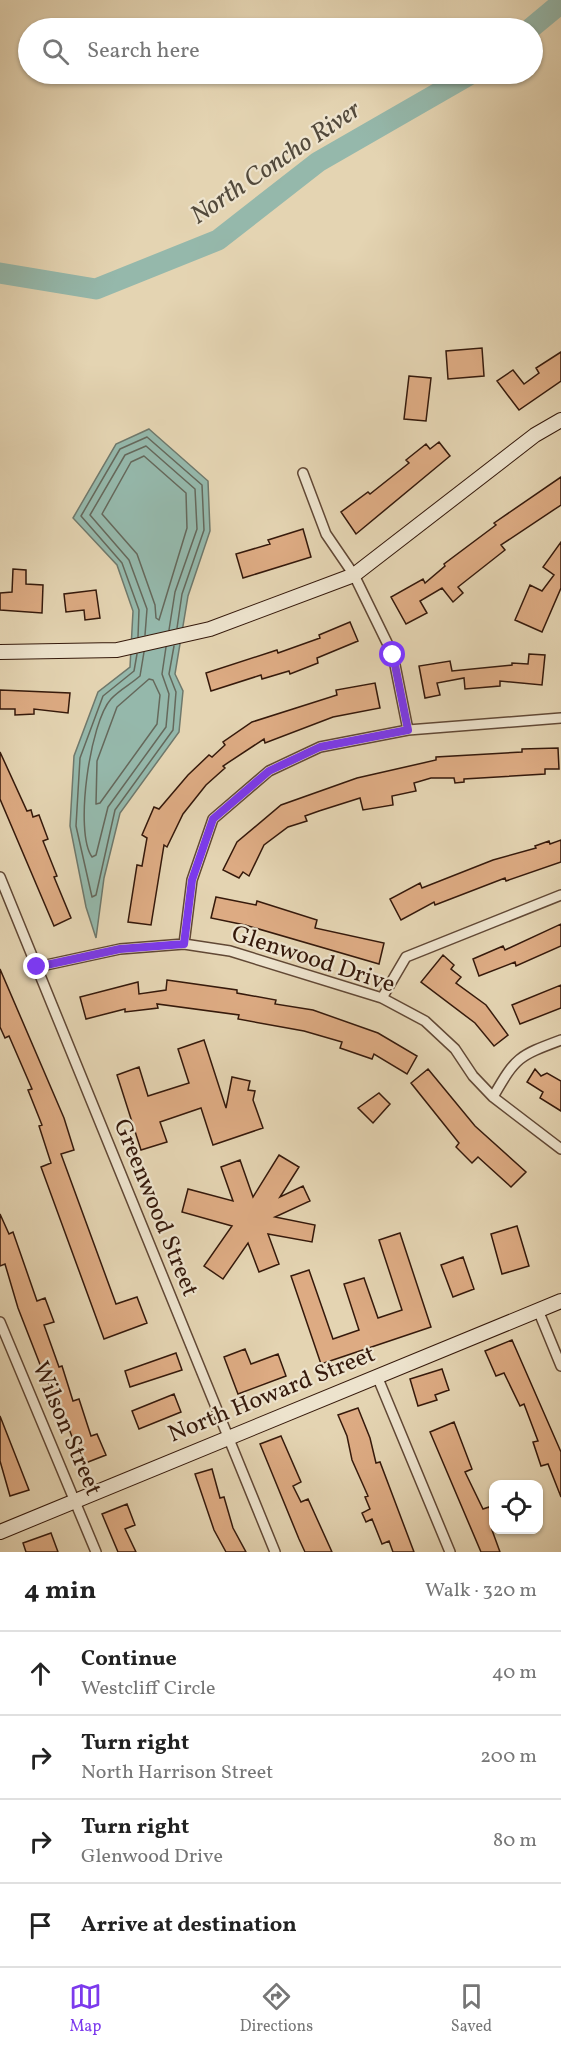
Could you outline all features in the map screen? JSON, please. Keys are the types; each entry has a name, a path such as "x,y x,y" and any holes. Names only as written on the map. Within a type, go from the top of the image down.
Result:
{"street":[{"path":"0,652 117,650 210,629 354,576 535,435 561,420"},
{"path":"303,474 326,534 354,576 393,655 408,730"},
{"path":"184,944 192,880 213,819 269,771 320,747 408,730 561,718 561,712"},
{"name":"Greenwood Street","path":"0,877 275,1552"},
{"path":"382,999 406,957 561,895"},
{"name":"Glenwood Drive","path":"37,967 120,949 184,944 230,951 382,999 425,1021 455,1049 473,1076 493,1097 561,1149"},
{"path":"493,1097 509,1070 524,1054 561,1040"},
{"name":"North Howard Street","path":"0,1532 561,1300"},
{"path":"538,1310 561,1366"},
{"name":"Wilson Street","path":"0,1322 96,1552"},
{"path":"377,1377 450,1552"}],"water":[{"path":"149,429 208,481 210,531 188,596 175,674 183,691 179,732 120,813 104,878 96,938 86,907 70,826 74,756 98,692 130,667 133,611 117,565 73,518 116,444"}],"building":[{"path":"482,348 484,376 448,379 446,351"},
{"path":"561,352 561,381 519,410 497,381 513,370 524,384 539,373 536,368"},
{"path":"409,376 431,378 426,421 404,419"},
{"path":"439,442 450,456 356,534 341,512 368,492 370,494 409,463 406,460 426,444 430,449"},
{"path":"561,477 561,505 501,545 505,550 458,587 463,593 453,602 442,588 420,601 427,613 406,624 391,597 423,579 425,583 445,566 444,564 496,525 494,523"},
{"path":"303,529 311,557 243,578 236,554 270,544 268,540"},
{"path":"561,542 561,588 542,632 515,620 530,585 542,591 554,575 543,567"},
{"path":"13,569 26,570 26,584 43,585 42,613 0,610 0,593 12,592"},
{"path":"96,590 100,618 85,620 84,610 66,612 64,594"},
{"path":"350,622 358,641 317,658 318,663 290,674 289,671 262,679 261,675 211,691 206,673 277,650 278,653 320,638 319,635"},
{"path":"529,654 545,655 542,685 500,681 500,686 465,689 464,678 437,683 440,695 425,698 419,666 450,661 452,671 512,665 512,663 528,664"},
{"path":"375,683 380,708 333,717 265,743 264,739 223,766 225,768 206,785 183,814 167,847 164,845 151,925 128,922 137,865 142,866 147,838 142,835 154,807 159,809 188,775 209,755 212,757 225,745 223,742 252,722 337,695 336,690"},
{"path":"0,690 70,693 68,713 34,709 34,714 15,715 15,709 0,709"},
{"path":"558,748 559,769 545,769 545,774 464,779 464,782 455,783 454,778 431,778 414,783 416,791 392,796 393,805 363,810 360,798 305,816 307,821 288,827 264,845 249,876 243,872 239,878 223,870 237,842 281,805 357,778 436,760 436,757"},
{"path":"0,752 27,811 31,810 33,817 39,815 48,839 43,841 57,876 54,877 71,918 54,926 0,799"},
{"path":"561,840 561,862 506,881 505,878 435,905 434,902 401,920 390,899 420,883 422,888 493,860 536,848 535,846 549,841 550,844"},
{"path":"216,897 256,905 257,901 317,920 315,928 384,943 379,964 245,925 211,918"},
{"path":"561,924 561,946 516,966 515,962 479,976 473,959 503,946 505,950"},
{"path":"443,955 454,965 451,969 461,977 456,983 486,1005 508,1035 494,1046 475,1023 421,982"},
{"path":"0,969 64,1118 74,1150 61,1154 116,1304 137,1297 147,1323 104,1339 41,1167 51,1163 39,1126 42,1125 28,1090 32,1089 9,1036 5,1038 0,1027"},
{"path":"167,980 237,990 237,993 276,1000 275,1004 313,1010 378,1033 417,1056 407,1074 374,1054 372,1059 340,1048 342,1042 304,1031 238,1019 239,1015 157,1004 158,1008 125,1012 125,1009 86,1019 80,997 138,982 139,994 166,990"},
{"path":"561,985 561,1008 520,1024 512,1005"},
{"path":"204,1040 226,1108 232,1077 250,1081 248,1090 255,1091 253,1100 263,1128 213,1145 201,1108 160,1122 167,1142 141,1150 117,1075 139,1067 148,1096 189,1083 178,1049"},
{"path":"428,1069 475,1126 526,1172 511,1187 478,1157 472,1163 456,1147 459,1143 411,1083"},
{"path":"535,1069 541,1076 547,1073 561,1081 561,1111 540,1098 543,1092 527,1082"},
{"path":"379,1093 390,1104 373,1123 358,1108"},
{"path":"279,1155 299,1167 280,1197 303,1186 310,1201 275,1217 315,1225 312,1242 268,1234 279,1264 259,1272 248,1243 223,1279 204,1266 232,1226 182,1212 188,1189 233,1201 221,1167 240,1160 253,1197"},
{"path":"0,1214 9,1234 13,1232 37,1301 45,1298 54,1322 44,1325 59,1367 62,1366 73,1401 79,1399 91,1436 97,1434 106,1455 83,1464 57,1399 54,1400 43,1366 41,1367 18,1308 5,1264 0,1266"},
{"path":"517,1226 529,1266 502,1274 491,1234"},
{"path":"400,1233 431,1327 321,1364 291,1276 309,1270 333,1339 359,1330 344,1284 364,1278 378,1318 402,1310 379,1240"},
{"path":"463,1257 474,1289 453,1297 441,1265"},
{"path":"512,1340 561,1452 561,1497 548,1464 541,1466 533,1442 538,1441 524,1404 520,1406 504,1373 496,1376 485,1351"},
{"path":"245,1349 251,1364 278,1354 286,1376 238,1394 224,1357"},
{"path":"176,1353 182,1370 130,1387 125,1371"},
{"path":"442,1369 449,1390 435,1395 437,1400 418,1406 410,1379"},
{"path":"174,1394 181,1412 139,1429 132,1411"},
{"path":"358,1408 370,1438 376,1463 380,1462 414,1552 393,1552 389,1541 382,1544 372,1519 366,1522 362,1513 370,1509 365,1497 368,1496 352,1460 347,1436 338,1415"},
{"path":"0,1416 29,1490 10,1496 0,1461"},
{"path":"454,1422 472,1469 465,1472 483,1509 489,1507 489,1534 493,1534 500,1552 481,1552 430,1432"},
{"path":"281,1436 301,1482 293,1486 301,1502 308,1499 332,1552 305,1552 299,1539 260,1444"},
{"path":"212,1469 220,1498 224,1497 233,1528 246,1552 226,1552 214,1530 195,1474"},
{"path":"127,1504 135,1525 125,1529 136,1552 118,1552 102,1514"},
{"path":"51,1533 58,1552 26,1552 23,1543"}],"waterway":[{"name":"North Concho River","path":"543,18 561,3"},
{"name":"North Concho River","path":"0,273 96,289 218,240 318,162 454,84"}],"route":[{"path":"37,967 120,949 184,944 192,880 213,819 269,771 320,747 408,730 393,655"}]}
